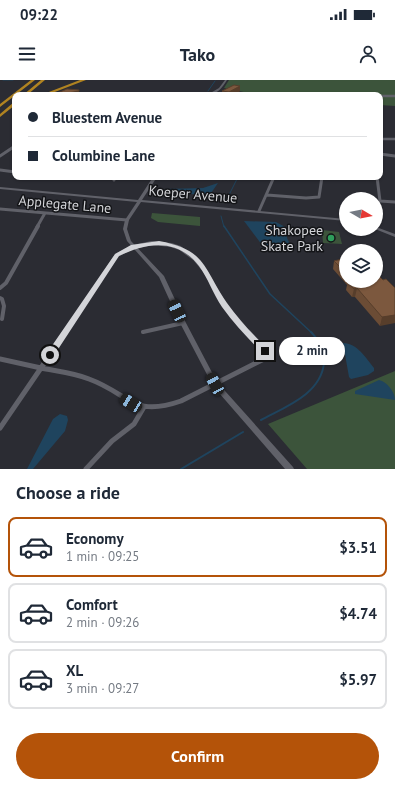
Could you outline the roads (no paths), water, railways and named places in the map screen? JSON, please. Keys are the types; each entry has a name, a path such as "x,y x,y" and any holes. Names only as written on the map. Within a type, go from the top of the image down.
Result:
{"highway":[{"path":"18,92 33,80"},
{"path":"29,92 43,80"},
{"path":"51,92 84,80"},
{"path":"0,106 12,97"},
{"path":"0,116 12,106"},
{"path":"0,119 12,111"}],"street":[{"path":"214,92 220,89 226,80"},
{"path":"383,96 395,96"},
{"path":"383,139 395,139"},
{"path":"0,156 12,148"},
{"path":"383,154 395,156"},
{"path":"0,170 12,172"},
{"path":"153,180 127,220 125,229 129,241 161,276 183,323 215,384 290,469"},
{"path":"259,211 273,180"},
{"path":"267,195 318,197 321,180"},
{"path":"378,180 380,201 395,202"},
{"name":"Koeper Avenue","path":"0,188 339,218"},
{"name":"Applegate Lane","path":"0,209 127,220"},
{"path":"0,288 6,282 45,213"},
{"path":"383,231 395,236"},
{"path":"0,359 42,368 98,382 131,403 144,407 155,408 168,406 181,401 215,384 264,358 265,351 224,305 202,266 190,253 175,246 159,243 133,247 117,255 42,368 0,428"},
{"path":"0,298 4,306 2,319"},
{"path":"143,332 183,323"},
{"path":"86,469 112,441 134,424 144,407"}],"water":[{"path":"218,183 209,196 164,191 165,189 203,188"},
{"path":"244,221 276,222 287,228 287,238 290,244 265,249"},
{"path":"343,343 357,348 374,368 374,371 368,375 351,379 349,377"},
{"path":"379,380 390,388 394,394 395,400 355,394 355,391"},
{"path":"60,414 67,416 68,420 65,431 33,469 27,469 53,419"}],"waterway":[{"path":"3,80 13,80"},
{"path":"208,91 215,81"},
{"path":"226,201 236,180"},
{"path":"221,216 224,227"},
{"path":"224,226 270,294 311,332"},
{"path":"261,420 300,398 316,383 321,374 324,363 324,354 317,339 311,332"},
{"path":"181,469 243,432"}],"place":[{"name":"Shakopee Skate Park","path":"331,238"}]}
